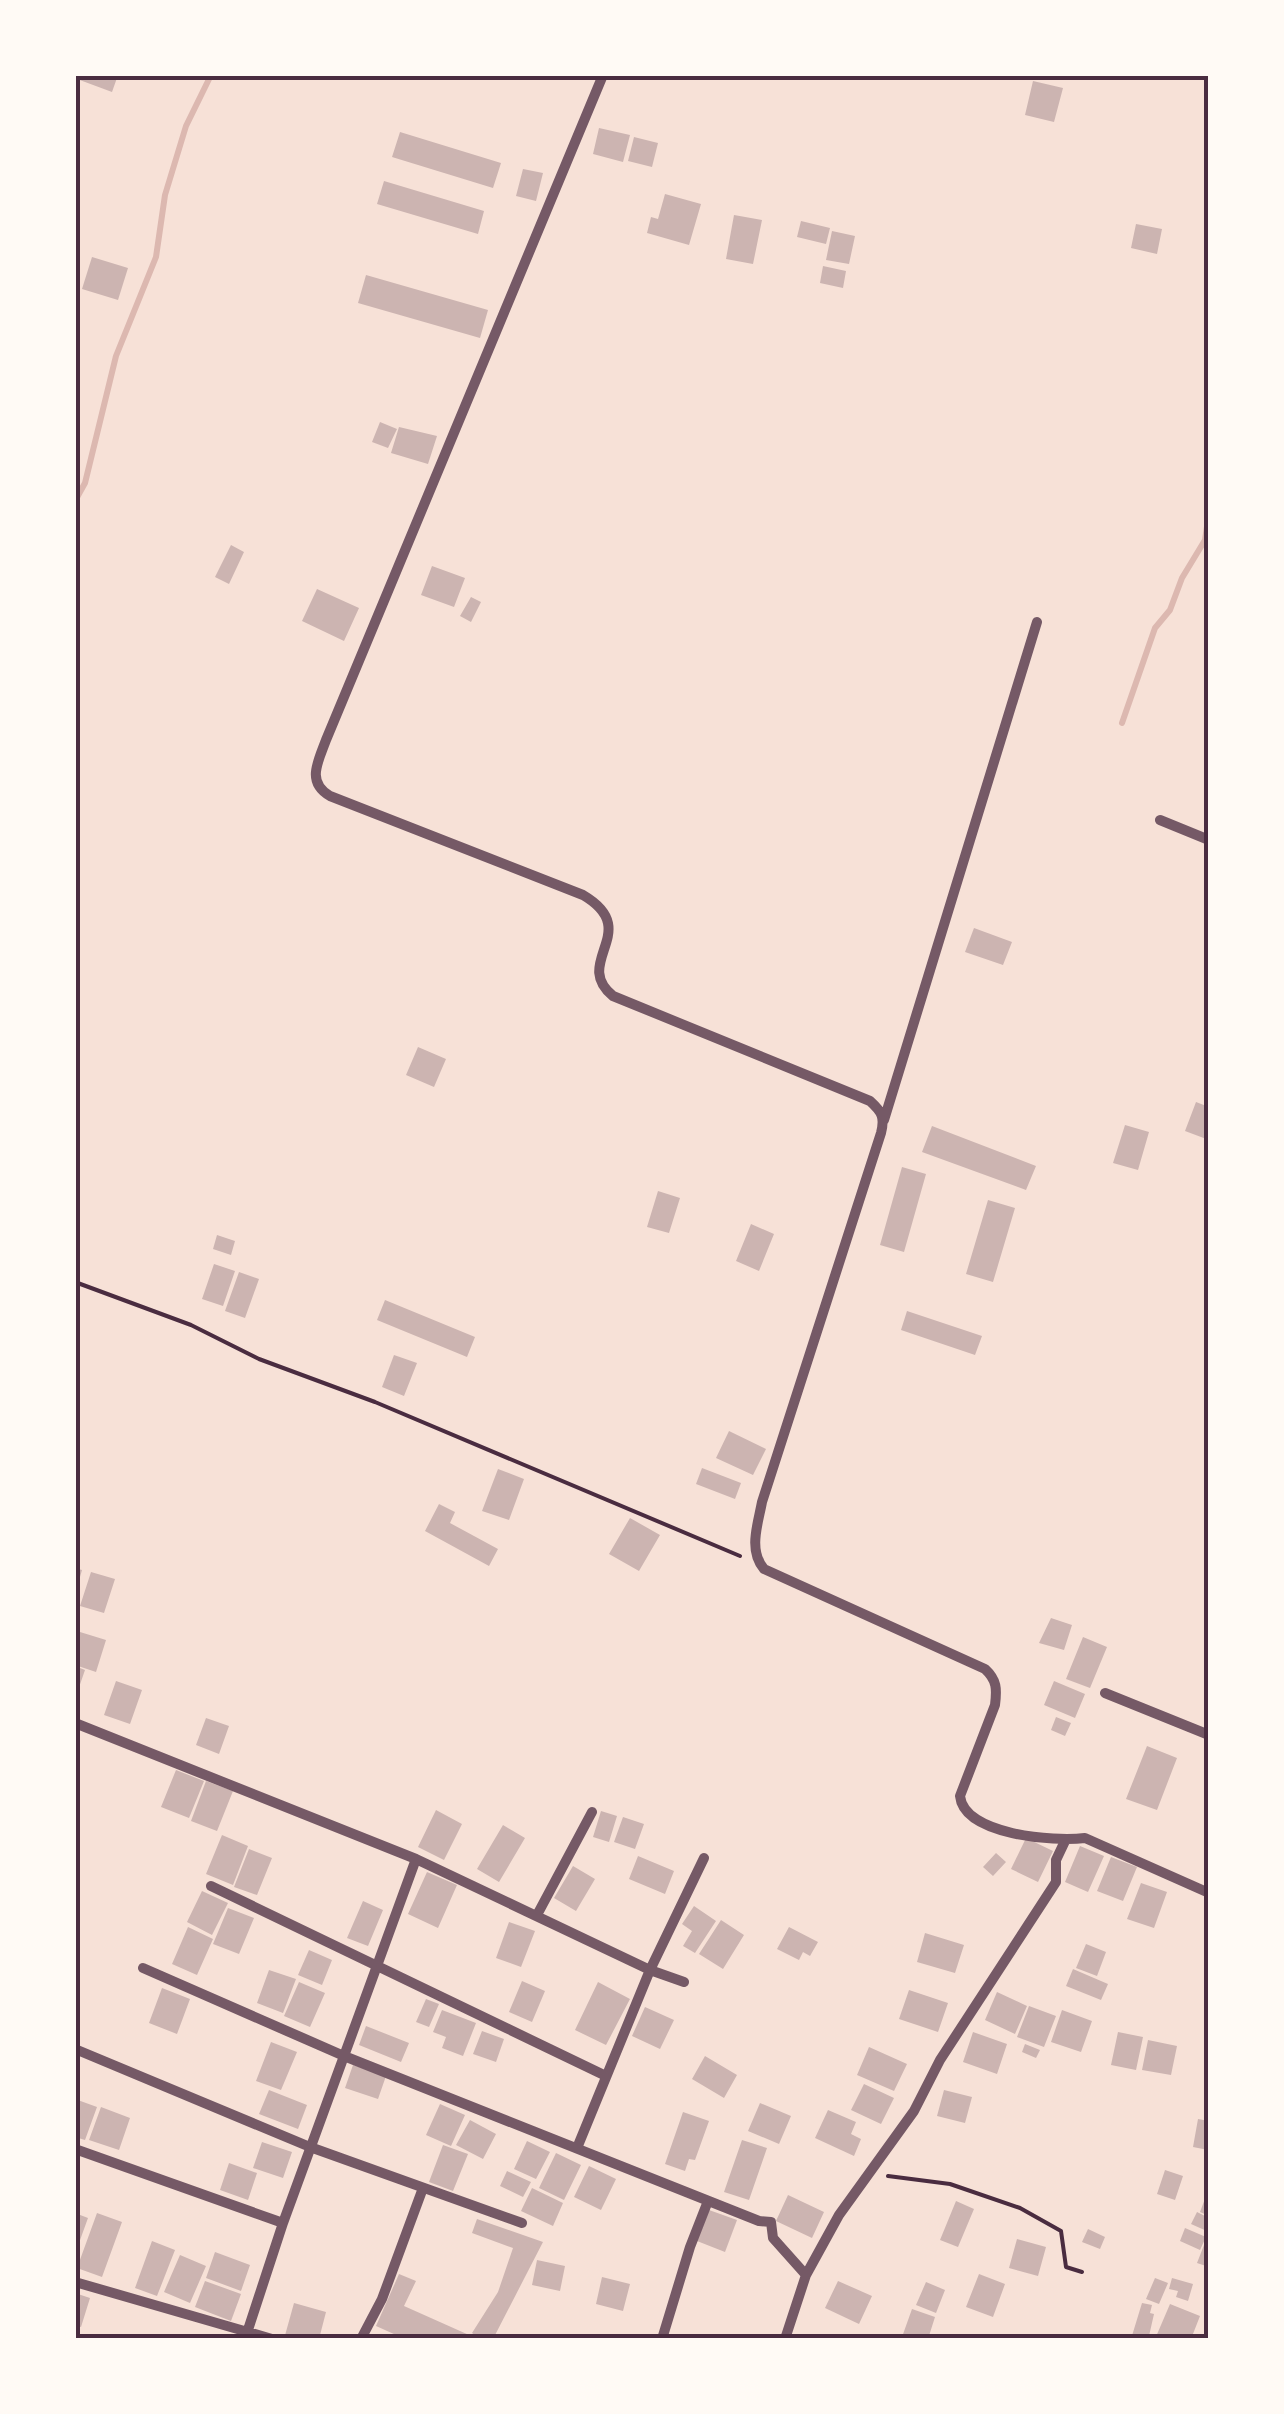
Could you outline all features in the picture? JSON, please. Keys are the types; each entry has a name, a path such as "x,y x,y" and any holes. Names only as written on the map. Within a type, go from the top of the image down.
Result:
{"street":[{"path":"604,75 339,708 316,767 315,781 330,796 584,895 600,905 607,916 610,933 599,968 604,988 613,996 870,1101 880,1110 884,1121"},
{"path":"1037,622 762,1502 756,1538 759,1563 764,1569 985,1669 996,1683 995,1704 963,1782 961,1807 968,1814 1008,1832 1065,1841 1084,1838 1209,1893"},
{"path":"1160,820 1209,840"},
{"path":"1105,1692 1209,1734"},
{"path":"75,1724 416,1859 650,1970 684,1982"},
{"path":"537,1914 592,1812"},
{"path":"785,2339 806,2275 838,2215 914,2111 940,2060 1056,1882 1056,1860 1065,1841"},
{"path":"577,2148 650,1970 704,1858"},
{"path":"246,2334 416,1859"},
{"path":"211,1886 606,2076"},
{"path":"143,1968 344,2056 708,2201 771,2222 773,2238 806,2275"},
{"path":"75,2050 310,2147 522,2224"},
{"path":"75,2149 283,2224"},
{"path":"362,2339 382,2299 422,2188"},
{"path":"662,2339 708,2201"},
{"path":"75,2282 272,2339"}],"path":[{"path":"75,1282 191,1326 259,1360 375,1402 759,1563"},
{"path":"868,2174 950,2184 1020,2208 1062,2231 1066,2267 1082,2272"}],"building":[{"path":"79,75 118,75 112,92 77,79"},
{"path":"1033,81 1063,88 1054,122 1025,115"},
{"path":"599,128 630,135 623,162 593,154"},
{"path":"400,132 501,163 493,188 392,157"},
{"path":"634,137 658,143 652,167 628,161"},
{"path":"523,169 543,173 536,201 516,196"},
{"path":"384,181 484,211 478,234 377,204"},
{"path":"665,194 701,204 689,245 647,233 651,217 658,219"},
{"path":"734,215 762,220 753,264 726,259"},
{"path":"801,221 830,228 826,244 797,237"},
{"path":"1136,224 1162,229 1157,254 1131,248"},
{"path":"832,231 855,236 849,264 826,260"},
{"path":"92,257 128,268 118,300 82,289"},
{"path":"823,266 846,271 843,288 820,283"},
{"path":"366,275 488,310 480,338 358,303"},
{"path":"380,422 397,429 388,448 372,442"},
{"path":"399,427 437,436 428,464 391,453"},
{"path":"231,545 244,552 229,584 215,577"},
{"path":"432,566 465,578 454,607 421,595"},
{"path":"317,589 359,608 344,641 302,621"},
{"path":"471,597 481,602 471,622 460,616"},
{"path":"974,928 1012,942 1003,965 965,952"},
{"path":"418,1047 446,1059 434,1087 406,1075"},
{"path":"1196,1102 1209,1107 1209,1140 1185,1131"},
{"path":"1125,1125 1149,1132 1138,1170 1113,1163"},
{"path":"932,1126 1036,1166 1026,1190 922,1152"},
{"path":"902,1167 926,1174 904,1252 880,1245"},
{"path":"658,1191 680,1198 669,1233 647,1227"},
{"path":"988,1200 1015,1208 993,1282 966,1274"},
{"path":"751,1224 774,1234 759,1271 736,1261"},
{"path":"217,1235 235,1241 231,1255 213,1249"},
{"path":"214,1264 235,1271 223,1306 202,1299"},
{"path":"239,1272 259,1279 245,1318 225,1311"},
{"path":"385,1300 475,1337 467,1357 377,1320"},
{"path":"907,1311 982,1336 975,1355 901,1330"},
{"path":"394,1355 417,1363 404,1396 382,1387"},
{"path":"729,1431 766,1449 753,1475 716,1458"},
{"path":"702,1468 741,1483 735,1499 696,1484"},
{"path":"498,1469 524,1479 509,1520 482,1511"},
{"path":"439,1504 455,1512 450,1523 498,1549 489,1566 425,1531"},
{"path":"630,1518 660,1535 639,1571 609,1554"},
{"path":"75,1568 82,1570 76,1591 75,1591"},
{"path":"91,1572 115,1579 104,1613 80,1606"},
{"path":"1051,1618 1072,1625 1064,1650 1039,1643"},
{"path":"80,1632 106,1640 96,1672 75,1665"},
{"path":"1083,1637 1107,1647 1090,1688 1066,1679"},
{"path":"75,1666 85,1670 76,1696 75,1696"},
{"path":"116,1681 142,1690 130,1724 104,1715"},
{"path":"1054,1681 1085,1694 1075,1718 1044,1705"},
{"path":"1056,1717 1071,1723 1065,1736 1051,1730"},
{"path":"206,1718 229,1726 219,1754 196,1745"},
{"path":"1147,1746 1177,1758 1157,1810 1126,1799"},
{"path":"176,1770 204,1781 189,1818 161,1807"},
{"path":"206,1781 233,1791 217,1831 191,1821"},
{"path":"436,1810 462,1824 444,1860 418,1847"},
{"path":"601,1811 617,1816 609,1842 593,1837"},
{"path":"623,1817 644,1824 635,1849 614,1842"},
{"path":"503,1825 525,1838 499,1882 477,1869"},
{"path":"222,1835 248,1846 233,1885 206,1874"},
{"path":"1026,1838 1053,1851 1038,1882 1011,1869"},
{"path":"1080,1846 1104,1856 1088,1892 1065,1882"},
{"path":"249,1849 272,1858 257,1895 234,1887"},
{"path":"996,1853 1006,1862 993,1876 983,1867"},
{"path":"638,1856 674,1871 665,1894 629,1879"},
{"path":"1111,1857 1137,1867 1123,1901 1097,1891"},
{"path":"573,1866 595,1879 576,1911 554,1898"},
{"path":"427,1872 457,1885 438,1928 408,1914"},
{"path":"1141,1883 1167,1892 1154,1928 1127,1919"},
{"path":"202,1891 228,1903 212,1935 187,1922"},
{"path":"363,1901 383,1910 368,1946 347,1938"},
{"path":"694,1906 716,1921 695,1953 683,1946 692,1931 682,1924"},
{"path":"228,1908 254,1918 239,1954 213,1944"},
{"path":"721,1920 744,1935 723,1969 699,1954"},
{"path":"509,1922 535,1931 521,1967 496,1958"},
{"path":"188,1927 213,1939 197,1975 172,1964"},
{"path":"789,1927 818,1942 810,1956 803,1952 799,1960 777,1949"},
{"path":"925,1933 964,1945 955,1973 917,1962"},
{"path":"1086,1944 1106,1952 1097,1976 1076,1968"},
{"path":"309,1950 332,1960 322,1985 298,1975"},
{"path":"1073,1969 1108,1984 1101,2000 1066,1986"},
{"path":"269,1970 296,1979 283,2013 257,2003"},
{"path":"522,1981 545,1991 532,2022 509,2012"},
{"path":"299,1982 325,1993 310,2027 284,2016"},
{"path":"598,1982 630,1999 606,2045 575,2030"},
{"path":"162,1988 190,1999 177,2034 149,2023"},
{"path":"909,1990 948,2003 938,2032 899,2019"},
{"path":"997,1992 1027,2006 1015,2034 985,2020"},
{"path":"426,1999 439,2004 429,2027 416,2022"},
{"path":"1029,2006 1056,2016 1044,2047 1017,2037"},
{"path":"645,2007 674,2020 660,2049 632,2036"},
{"path":"442,2010 476,2023 463,2056 442,2048 446,2037 433,2032"},
{"path":"1062,2010 1092,2021 1081,2052 1051,2042"},
{"path":"366,2026 409,2043 401,2062 359,2045"},
{"path":"482,2031 504,2039 496,2062 473,2054"},
{"path":"973,2032 1007,2044 997,2074 963,2062"},
{"path":"1118,2032 1143,2037 1136,2070 1111,2065"},
{"path":"1148,2040 1177,2046 1171,2075 1142,2070"},
{"path":"271,2042 297,2052 281,2090 256,2081"},
{"path":"1025,2044 1040,2050 1036,2058 1022,2052"},
{"path":"869,2047 907,2064 894,2091 857,2075"},
{"path":"705,2056 737,2075 724,2098 692,2079"},
{"path":"353,2065 386,2076 378,2099 345,2088"},
{"path":"864,2084 894,2098 881,2124 851,2110"},
{"path":"269,2090 307,2105 298,2129 259,2114"},
{"path":"944,2090 972,2097 965,2123 937,2116"},
{"path":"75,2099 97,2107 85,2140 75,2137"},
{"path":"760,2103 791,2116 779,2144 748,2131"},
{"path":"440,2104 465,2115 451,2146 426,2135"},
{"path":"101,2107 130,2118 119,2150 89,2140"},
{"path":"828,2110 856,2122 851,2134 861,2139 854,2156 815,2138"},
{"path":"683,2112 709,2121 695,2160 689,2159 685,2171 665,2164"},
{"path":"1198,2119 1209,2121 1208,2150 1193,2147"},
{"path":"470,2120 496,2134 483,2159 456,2145"},
{"path":"742,2140 767,2148 749,2200 724,2192"},
{"path":"527,2141 550,2152 536,2179 514,2169"},
{"path":"262,2142 292,2152 283,2178 253,2168"},
{"path":"443,2145 468,2154 453,2191 429,2182"},
{"path":"556,2153 581,2165 564,2200 539,2188"},
{"path":"229,2163 257,2173 248,2200 220,2190"},
{"path":"589,2166 616,2179 601,2210 574,2197"},
{"path":"1165,2170 1183,2176 1175,2200 1157,2194"},
{"path":"507,2171 531,2182 523,2197 500,2186"},
{"path":"532,2188 563,2203 553,2226 521,2211"},
{"path":"788,2195 824,2212 812,2238 776,2221"},
{"path":"1206,2196 1209,2197 1209,2216 1200,2212"},
{"path":"956,2201 974,2209 958,2247 940,2240"},
{"path":"709,2210 737,2220 725,2252 697,2241"},
{"path":"1197,2212 1209,2218 1209,2232 1191,2224"},
{"path":"75,2213 88,2218 75,2254"},
{"path":"97,2213 122,2222 102,2277 77,2268"},
{"path":"477,2219 543,2242 493,2339 480,2339 472,2333 498,2292 513,2248 472,2233"},
{"path":"1185,2228 1206,2237 1200,2250 1180,2241"},
{"path":"1088,2229 1105,2237 1100,2249 1082,2242"},
{"path":"1017,2239 1046,2247 1038,2276 1009,2268"},
{"path":"152,2241 175,2250 157,2296 135,2288"},
{"path":"1204,2245 1209,2247 1209,2267 1197,2263"},
{"path":"215,2252 250,2265 241,2291 206,2278"},
{"path":"180,2255 206,2266 190,2303 164,2292"},
{"path":"537,2260 565,2266 560,2291 532,2285"},
{"path":"399,2274 416,2281 404,2306 478,2339 405,2339 376,2326"},
{"path":"979,2274 1005,2284 993,2317 966,2307"},
{"path":"602,2277 630,2284 623,2311 596,2304"},
{"path":"1155,2278 1168,2283 1159,2304 1146,2299"},
{"path":"1172,2278 1193,2284 1188,2301 1176,2297 1178,2291 1169,2289"},
{"path":"205,2281 241,2294 231,2321 195,2307"},
{"path":"838,2281 872,2296 859,2324 825,2308"},
{"path":"926,2282 945,2290 936,2313 916,2305"},
{"path":"75,2293 90,2298 81,2327 75,2325"},
{"path":"294,2303 326,2312 319,2339 284,2339"},
{"path":"1142,2303 1152,2305 1150,2313 1154,2314 1149,2336 1142,2334 1141,2339 1131,2339"},
{"path":"1170,2304 1200,2316 1191,2339 1155,2339"},
{"path":"912,2309 935,2317 928,2339 902,2337"}],"waterway":[{"path":"75,501 85,483 116,356 156,257 165,195 186,126 211,75"},
{"path":"1122,723 1155,628 1170,610 1182,578 1205,540 1209,513"}]}
